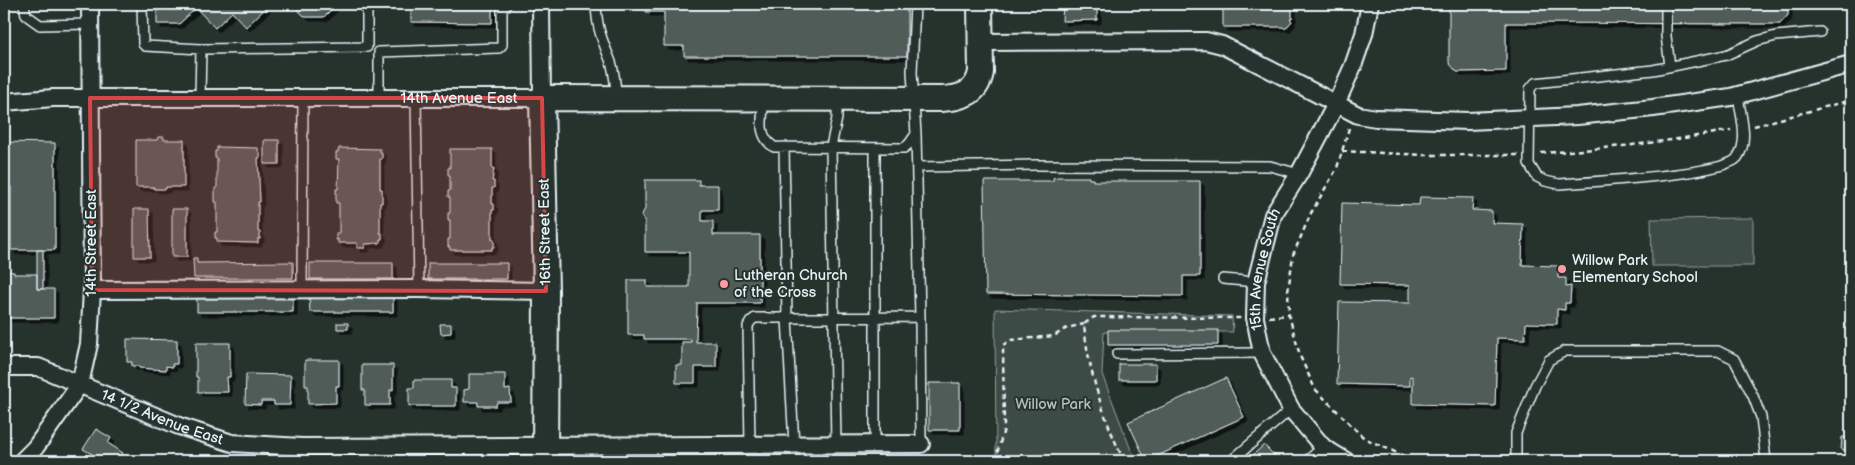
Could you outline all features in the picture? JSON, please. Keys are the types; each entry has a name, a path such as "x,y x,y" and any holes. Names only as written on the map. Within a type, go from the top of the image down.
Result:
{"street":[{"name":"14th Street East","path":"22,461 35,448 80,384 89,344 92,290 90,4"},
{"name":"16th Street East","path":"541,4 546,291 544,454"},
{"name":"14th Avenue East","path":"4,102 53,98 200,97 952,98 970,93 980,80 980,4"},
{"name":"15th Avenue South","path":"1346,461 1323,447 1291,409 1262,353 1255,318 1256,282 1273,215 1299,174 1354,66 1364,34 1370,4"},
{"path":"981,42 1206,41 1222,45 1358,115 1376,118 1468,121 1528,120 1654,108 1738,95 1851,64"},
{"path":"92,290 419,289 546,291"},
{"name":"14 1/2 Avenue East","path":"4,367 38,367 178,426 232,443 302,447 544,454 750,445 921,444"}],"lane":[{"path":"24,4 26,15 40,25 91,24"},
{"path":"142,4 143,44 145,46 201,49 367,47 379,52 498,48 502,45 502,9 507,4"},
{"path":"367,4 367,47"},
{"path":"596,4 596,18 600,36 611,63 617,98"},
{"path":"915,4 912,72 917,167 921,444"},
{"path":"1666,4 1666,36 1670,66"},
{"path":"1738,95 1745,143 1736,159 1719,168 1658,176 1569,183 1545,181 1537,177 1529,164 1528,120 1530,89 1535,83 1653,70 1726,55 1743,46 1767,39 1820,32"},
{"path":"200,97 201,49"},
{"path":"378,98 379,52"},
{"path":"302,290 303,97"},
{"path":"416,98 419,289"},
{"path":"764,98 762,134 767,142 774,147 904,148 916,134"},
{"path":"836,444 831,147 837,98"},
{"path":"784,147 787,318 794,444"},
{"path":"875,148 875,444"},
{"path":"917,167 1270,166 1299,174"},
{"path":"1223,279 1256,282"},
{"path":"750,445 748,326 751,321 756,318 920,317"},
{"path":"1516,461 1516,433 1535,386 1549,360 1565,351 1718,351 1734,359 1762,418 1766,461"},
{"path":"1117,354 1262,353"},
{"path":"1231,461 1291,409"},
{"path":"1308,461 1323,447"}],"path":[{"path":"1758,125 1851,100"},
{"path":"1349,128 1336,168 1311,213 1293,255 1288,292 1289,315 1300,356 1315,389 1364,438 1406,457 1428,461"},
{"path":"1544,153 1575,152 1669,141 1730,131"},
{"path":"1342,151 1424,155 1514,155"},
{"path":"1272,317 1289,315"},
{"path":"995,461 1004,429 1003,346 1011,340 1054,336 1067,328 1084,324"},
{"path":"1650,461 1660,461"}],"highlighted area":[{"path":"90,98 542,98 546,291 92,290"}],"green space":[{"path":"1753,218 1753,266 1652,266 1651,219"},
{"name":"Willow Park","path":"995,309 1232,316 1233,332 1104,332 1102,374 1131,450 1139,461 996,461"}],"building":[{"path":"157,4 270,4 246,27 232,12 215,28 196,8 179,24 157,24"},
{"path":"292,4 336,5 324,17 305,17"},
{"path":"411,4 492,4 492,23 411,22"},
{"path":"646,4 907,4 907,56 684,56 684,46 664,46 664,12 646,12"},
{"path":"1063,4 1097,4 1097,20 1062,21"},
{"path":"1223,4 1292,4 1292,18 1290,19 1292,21 1285,29 1283,27 1223,27"},
{"path":"1788,4 1788,15 1780,24 1506,23 1506,71 1457,72 1449,63 1449,5"},
{"path":"158,137 164,137 164,140 184,140 184,187 154,189 154,187 136,187 136,140 157,140"},
{"path":"264,140 279,140 279,164 264,164"},
{"path":"4,142 55,143 55,250 11,250 11,187 4,187"},
{"path":"217,147 258,148 260,152 260,158 258,158 260,202 258,202 258,232 260,232 260,239 258,238 258,243 217,242 217,238 215,238 215,232 217,232 215,188 217,188 217,158 215,158 215,151 217,151"},
{"path":"339,148 380,149 380,152 382,152 382,159 380,159 382,203 380,203 380,233 382,233 382,239 380,239 380,243 365,244 365,248 357,248 357,243 338,243 338,239 336,240 336,233 339,233 339,203 336,203 336,189 338,189 339,159 336,159 336,152 338,152"},
{"path":"450,149 492,149 492,168 494,168 492,181 494,181 494,188 492,188 492,204 494,204 494,210 492,210 492,239 494,239 494,247 492,247 492,250 450,250 450,247 448,247 448,239 450,239 448,213 450,213 450,197 448,197 448,191 450,191 450,175 448,175 448,168 450,168"},
{"path":"1089,177 1093,181 1200,181 1200,276 1183,276 1183,296 986,294 984,181 1053,181 1053,178"},
{"name":"Lutheran Church of the Cross","path":"645,180 699,180 699,185 718,185 718,210 702,210 702,221 713,221 713,235 760,235 760,303 697,303 696,342 716,342 716,367 695,367 695,383 676,383 676,365 682,365 682,342 691,342 691,339 644,339 644,335 628,335 628,280 647,280 647,287 689,287 689,252 645,252 645,222 641,216 645,209"},
{"path":"1420,197 1473,198 1472,210 1492,211 1492,223 1523,224 1522,265 1558,266 1558,278 1566,278 1566,287 1571,286 1570,303 1565,303 1565,310 1557,309 1557,324 1526,323 1525,339 1497,338 1495,406 1413,404 1413,377 1410,376 1410,386 1337,384 1339,302 1410,303 1410,285 1340,284 1342,203 1419,205"},
{"path":"134,209 149,209 150,257 134,257"},
{"path":"172,209 187,209 187,257 172,257"},
{"path":"37,250 43,250 43,289 37,289"},
{"path":"193,258 197,258 197,263 293,262 293,278 194,278"},
{"path":"310,263 393,263 393,279 310,279"},
{"path":"428,263 507,263 507,279 428,279"},
{"path":"4,271 14,272 14,274 37,274 37,289 54,289 54,318 4,318"},
{"path":"197,295 293,295 293,312 197,312"},
{"path":"309,296 393,296 393,312 310,312"},
{"path":"337,323 348,323 348,329 337,329"},
{"path":"440,324 451,324 451,333 441,334"},
{"path":"1108,330 1218,330 1218,345 1108,345"},
{"path":"127,339 177,340 177,364 172,364 173,367 166,366 166,370 132,366 132,362 127,362"},
{"path":"196,343 230,343 230,377 227,377 228,392 198,392"},
{"path":"305,360 339,360 339,386 336,386 336,403 308,404 308,386 305,386"},
{"path":"1119,364 1156,364 1156,380 1119,380"},
{"path":"362,365 393,365 393,390 390,390 390,405 365,405 365,390 362,390"},
{"path":"246,374 291,375 290,405 274,405 274,401 261,401 261,405 245,404"},
{"path":"469,374 505,374 505,390 510,389 511,402 497,402 496,406 478,406 478,402 464,402 464,390 469,389"},
{"path":"1226,378 1244,417 1146,461 1128,422"},
{"path":"414,380 451,380 451,388 456,388 456,406 409,406 409,388 414,388"},
{"path":"929,383 960,383 960,430 929,430"},
{"path":"96,429 111,438 108,443 123,453 118,461 94,461 97,457 83,449"},
{"path":"1842,437 1851,438 1851,451 1841,450"},
{"path":"1264,445 1280,461 1246,461"}],"place":[{"name":"Willow Park Elementary School","path":"1562,269"},
{"name":"Lutheran Church of the Cross","path":"724,284"}]}
